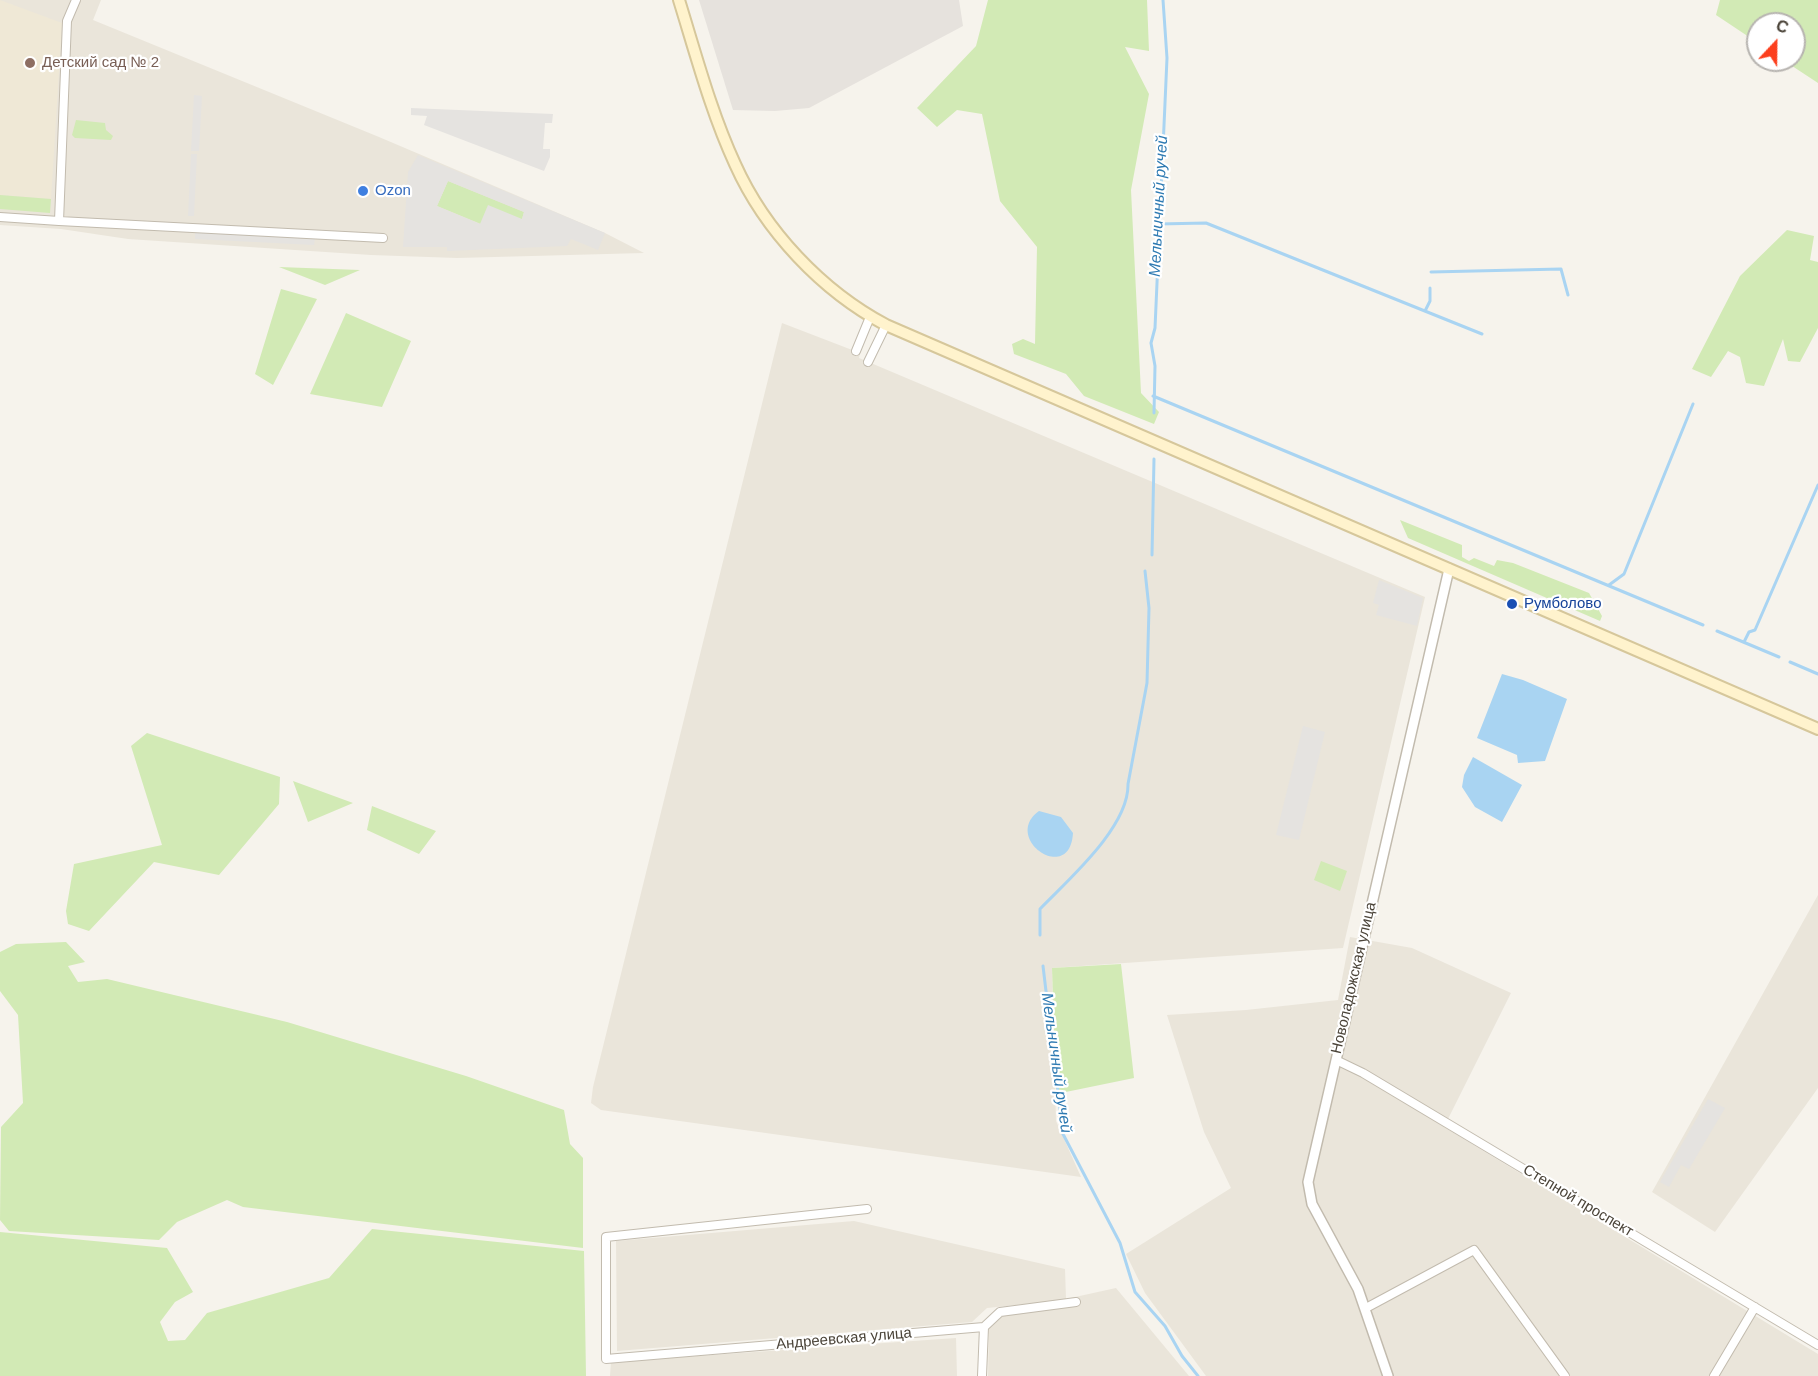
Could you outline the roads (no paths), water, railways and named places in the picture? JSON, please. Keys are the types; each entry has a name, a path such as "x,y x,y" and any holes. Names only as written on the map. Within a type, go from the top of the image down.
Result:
{"main road":[{"path":"679,0 715,113 731,155 765,215 818,277 850,304 870,317 1818,729"}],"street":[{"path":"59,221 67,21 76,0"},
{"path":"0,217 383,238"},
{"path":"856,351 870,317"},
{"path":"868,362 886,325"},
{"name":"Новоладожская улица","path":"1388,1376 1366,1308 1312,1204 1309,1193 1310,1170 1449,569"},
{"name":"Степной проспект","path":"1336,1060 1363,1073 1818,1345"},
{"name":"Андреевская улица","path":"867,1209 606,1237 606,1359 984,1327 1000,1312 1076,1302"},
{"path":"1366,1308 1473,1250 1565,1376"},
{"path":"1714,1376 1755,1307"},
{"path":"982,1376 984,1327"}],"water":[{"path":"1502,674 1523,680 1567,699 1545,761 1518,763 1517,755 1477,738"},
{"path":"1473,757 1522,785 1502,822 1475,807 1462,787 1464,775"},
{"path":"1039,811 1061,817 1073,833 1069,848 1061,856 1051,856 1041,852 1032,844 1028,833 1029,822"}],"waterway":[{"name":"Мельничный ручей","path":"1154,413 1155,366 1151,343 1155,328 1167,58 1163,0"},
{"path":"1158,224 1206,223 1482,334"},
{"path":"1431,272 1561,269 1568,295"},
{"path":"1425,311 1430,301 1430,288"},
{"path":"1153,396 1703,625"},
{"path":"1609,585 1624,574 1693,404"},
{"name":"Мельничный ручей","path":"1152,555 1154,459"},
{"path":"1744,642 1749,632 1755,630 1818,485"},
{"name":"Мельничный ручей","path":"1040,935 1040,909 1081,868 1108,835 1126,800 1147,683 1149,608 1145,571"},
{"path":"1717,631 1779,657"},
{"path":"1790,662 1818,674"},
{"name":"Мельничный ручей","path":"1043,966 1063,1134 1120,1243 1135,1292 1165,1326 1182,1356 1198,1376"}],"place":[{"name":"Детский сад № 2","path":"30,63"},
{"name":"Ozon","path":"363,191"},
{"name":"Румболово","path":"1512,604"}]}
